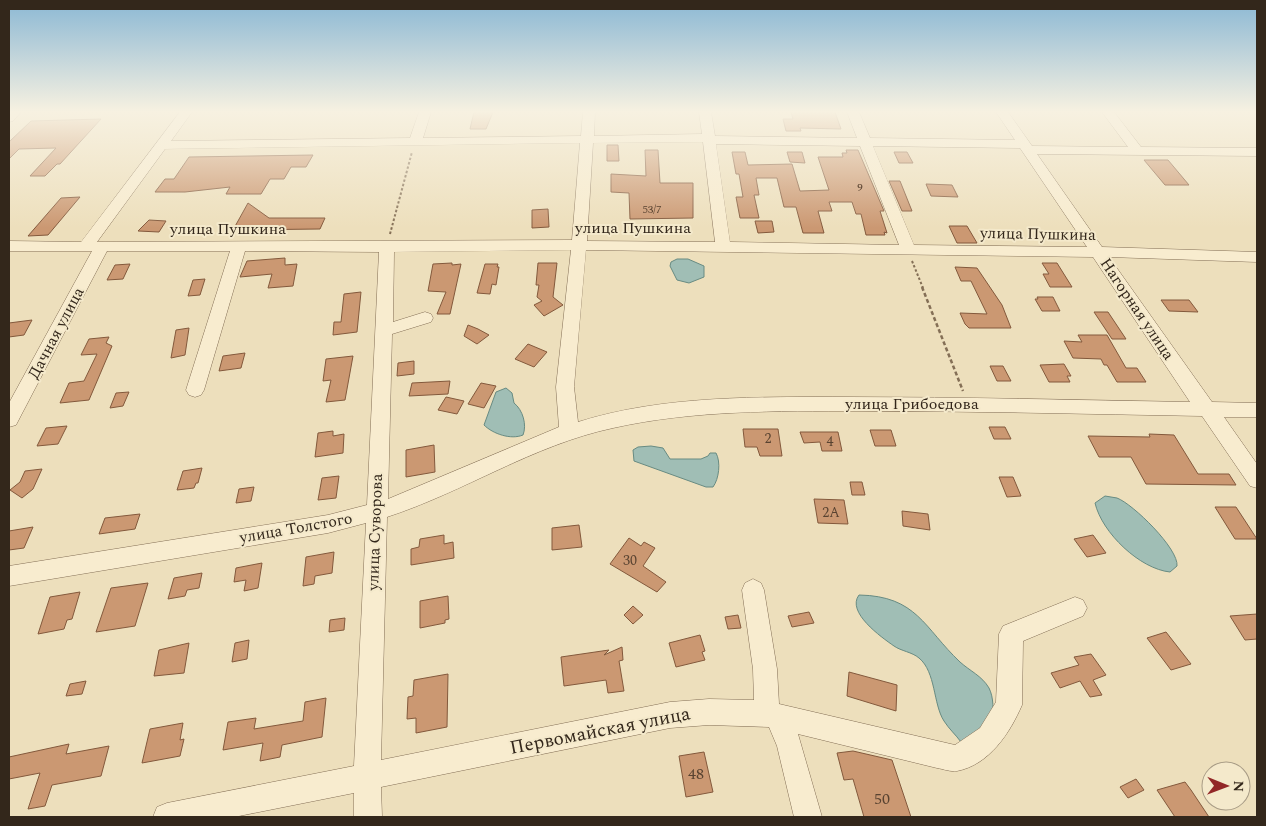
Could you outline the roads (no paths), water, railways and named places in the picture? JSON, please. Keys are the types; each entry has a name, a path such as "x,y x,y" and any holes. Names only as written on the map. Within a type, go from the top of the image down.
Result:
{"street":[{"name":"Дачная улица","path":"9,420 94,247 158,151"},
{"path":"569,430 564,387 578,260 585,151"},
{"path":"711,151 723,246"},
{"path":"869,151 908,250"},
{"name":"Нагорная улица","path":"1029,151 1257,480"},
{"path":"1169,151 1257,152"},
{"name":"улица Пушкина","path":"9,246 723,246 1098,252 1257,257"},
{"path":"195,390 239,247"},
{"name":"улица Суворова","path":"368,817 367,777 387,247"},
{"path":"383,331 425,318"},
{"name":"улица Грибоедова","path":"569,430 668,410 721,405 967,403 1257,410"},
{"name":"улица Толстого","path":"9,576 328,524 376,512 415,498 535,443 569,430"},
{"path":"752,590 768,702 772,715 790,746 808,817"},
{"name":"Первомайская улица","path":"168,817 670,715 710,712 772,715 956,758 973,750 989,737 1009,705 1011,634 1075,608"}],"water":[{"path":"677,259 688,259 704,266 704,277 689,283 677,280 670,266 671,262"},
{"path":"506,388 512,393 514,403 522,414 525,427 523,435 513,437 502,435 484,425 496,392"},
{"path":"651,446 663,448 670,459 701,459 710,453 716,453 719,470 713,487 706,487 634,461 633,450 638,447"},
{"path":"1105,496 1117,498 1144,518 1171,549 1176,558 1177,566 1170,572 1158,569 1135,557 1124,548 1105,526 1099,514 1095,503"},
{"path":"859,595 894,601 918,616 960,662 979,677 989,688 993,704 993,722 961,742 940,714 929,671 925,664 916,656 894,646 867,624 857,609 856,602"}]}
